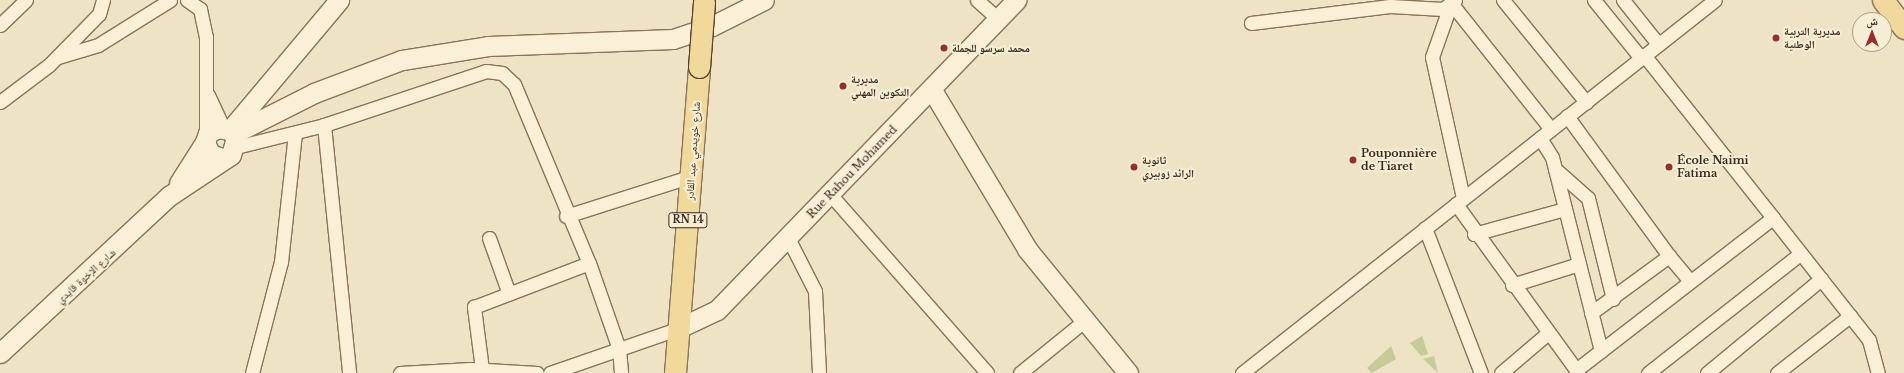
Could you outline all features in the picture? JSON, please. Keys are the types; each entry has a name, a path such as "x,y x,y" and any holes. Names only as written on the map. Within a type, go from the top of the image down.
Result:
{"main road":[{"path":"1883,0 1904,28"},
{"name":"شارع خويدمي عبد القادر","path":"675,373 677,329 692,176 704,1"}],"street":[{"path":"0,25 26,0"},
{"path":"0,102 56,58 99,14 103,0"},
{"path":"56,58 98,45 170,0"},
{"path":"186,0 200,9 203,18 206,90 206,140 210,154 229,139 314,92 402,60 488,46 672,39 712,26 764,0"},
{"name":"شارع الإخوة قايدي","path":"0,353 229,139 339,0"},
{"path":"977,0 998,19"},
{"name":"Rue Rahou Mohamed","path":"677,329 717,310 932,90 1016,0"},
{"path":"1503,0 1586,102"},
{"path":"1594,0 1773,218 1870,340 1878,373"},
{"path":"1623,0 1658,44"},
{"path":"1242,373 1714,0"},
{"path":"1447,3 1432,57 1459,201 1474,234 1576,370 1773,218"},
{"path":"1251,23 1390,6 1447,3"},
{"path":"1447,3 1551,129"},
{"path":"206,140 213,130 229,139 295,134 324,126 486,72 502,73 514,84 566,216 589,264 619,349 621,373"},
{"path":"206,90 229,139"},
{"path":"932,90 1027,249 1128,373"},
{"path":"1567,116 1669,256 1690,281"},
{"path":"324,126 350,373"},
{"path":"252,373 281,262 295,134"},
{"path":"1540,138 1555,169 1601,351"},
{"name":"شارع الإخوة قايدي","path":"169,196 206,140"},
{"path":"1555,169 1588,198 1612,299"},
{"path":"566,216 692,176"},
{"path":"830,194 987,373"},
{"path":"1474,234 1565,208"},
{"path":"1425,228 1481,373"},
{"path":"489,238 508,294"},
{"path":"788,238 815,291 819,373"},
{"path":"1648,373 1801,253"},
{"path":"1592,313 1669,256"},
{"path":"474,370 474,307 589,264"},
{"path":"1512,285 1579,264"},
{"path":"1707,373 1821,279"},
{"path":"1778,373 1790,368 1850,316"},
{"path":"1020,373 1084,320"},
{"path":"550,373 677,329"},
{"path":"1501,373 1548,333"},
{"path":"400,373 474,370 537,373"}],"green space":[{"path":"1422,336 1428,354 1421,356 1410,343"},
{"path":"1391,346 1396,359 1372,373 1367,368"},
{"path":"1434,356 1438,373 1423,359"}],"place":[{"name":"مديرية التربية الوطنية","path":"1776,38"},
{"name":"محمد سرسو للجملة","path":"944,48"},
{"name":"مديرية التكوين المهني","path":"843,86"},
{"name":"Pouponnière de Tiaret","path":"1353,160"},
{"name":"ثانوية الرائد زوبيري","path":"1134,167"},
{"name":"École Naimi Fatima","path":"1669,167"}]}
